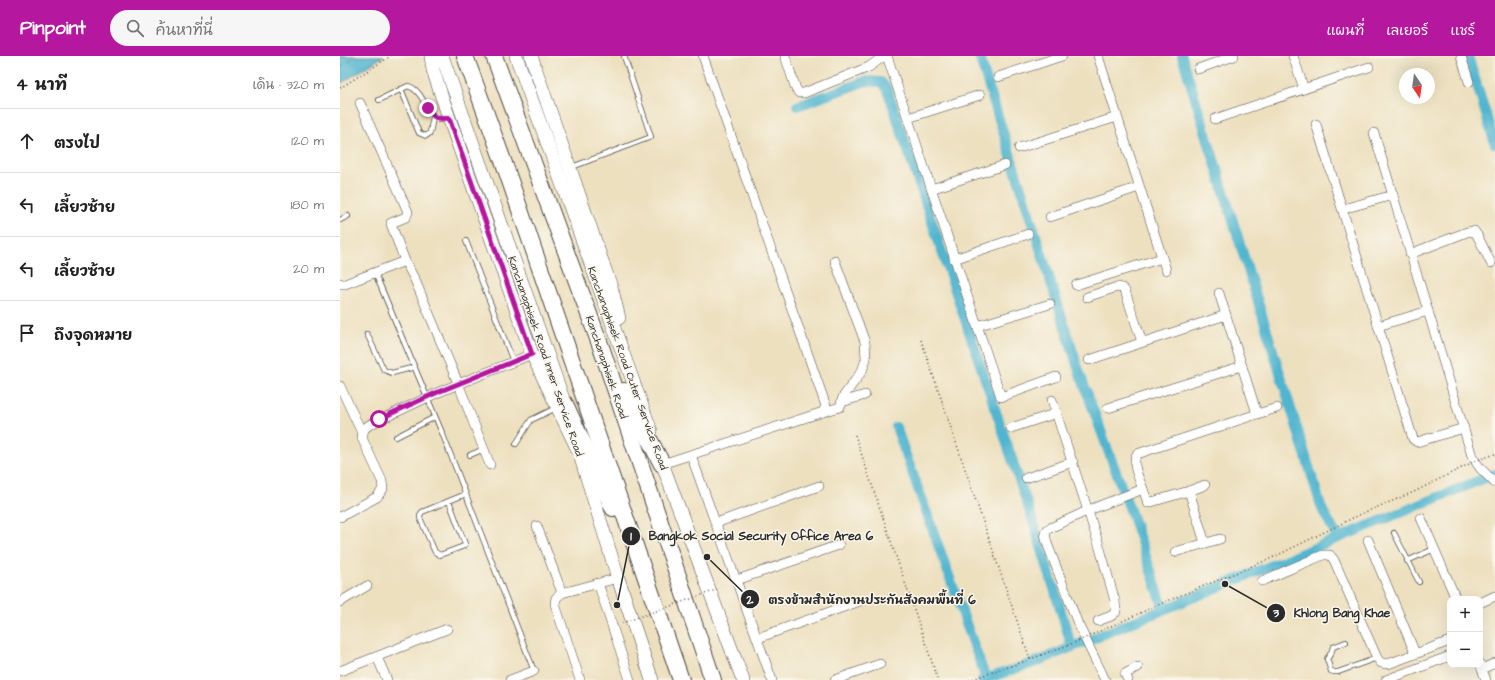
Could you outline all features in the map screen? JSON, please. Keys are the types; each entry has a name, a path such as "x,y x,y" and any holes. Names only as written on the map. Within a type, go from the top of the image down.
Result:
{"highway":[{"path":"465,56 506,169 681,680"},
{"name":"Kanchanaphisek Road","path":"494,56 601,347 713,680"},
{"path":"601,347 662,464"},
{"path":"561,406 650,589"}],"main road":[{"path":"432,56 433,70 449,118 532,354 561,406"},
{"name":"Kanchanaphisek Road Inner Service Road","path":"442,56 561,406 580,455 618,578 652,680"},
{"name":"Kanchanaphisek Road Outer Service Road","path":"516,56 637,390 662,464 743,680"},
{"path":"532,56 612,290 637,390"}],"street":[{"path":"703,56 826,406 823,412"},
{"path":"785,56 796,89 799,93 869,66 886,56 1001,397 1056,378"},
{"path":"998,77 1062,56"},
{"path":"1098,56 1166,270"},
{"path":"1198,69 1234,56"},
{"path":"1293,56 1304,88"},
{"path":"1461,56 1469,82"},
{"path":"1215,119 1369,66"},
{"path":"908,118 980,95"},
{"path":"360,103 408,212 406,217 390,224 458,383 490,466"},
{"path":"1018,148 1117,117"},
{"path":"1316,124 1412,439 1417,442 1464,428"},
{"path":"1374,133 1464,428 1477,465 1495,483"},
{"path":"931,189 1005,165"},
{"path":"1050,217 1139,188"},
{"path":"1343,209 1393,195"},
{"path":"1410,254 1467,232 1474,231 1491,263"},
{"path":"954,259 1028,234"},
{"path":"1076,285 1162,258"},
{"path":"340,283 345,284 405,261"},
{"path":"662,464 839,408 845,392 862,371 866,359 864,342 835,261"},
{"path":"1087,297 1117,287 1122,288 1142,342"},
{"path":"1219,293 1257,414"},
{"path":"977,326 1050,304"},
{"path":"1378,326 1428,311"},
{"path":"1089,360 1226,315"},
{"path":"362,433 369,425 427,397 458,383 532,354"},
{"path":"1108,408 1242,366"},
{"path":"340,386 362,433 363,442 382,481 383,489 377,497 340,517"},
{"path":"842,402 865,395"},
{"path":"1052,400 1089,510 1116,607 1116,612 1111,616 1098,621"},
{"path":"1205,485 1148,503 1139,490 1134,458 1137,454 1277,408"},
{"path":"1011,428 1057,413"},
{"path":"692,455 772,680"},
{"path":"1026,478 1073,462"},
{"path":"716,523 819,486"},
{"path":"1105,680 1078,624 1047,543 1045,533 1048,529 1089,510 1139,490"},
{"path":"1189,490 1205,543"},
{"path":"1421,518 1455,596"},
{"path":"537,526 562,593"},
{"path":"1175,552 1220,538"},
{"path":"1368,540 1415,653"},
{"path":"737,580 839,545"},
{"path":"1262,581 1323,555 1330,555 1334,560 1377,658 1381,663 1388,664 1447,642"},
{"path":"580,680 555,604 556,598 562,593 618,578"},
{"path":"598,583 630,680"},
{"path":"340,602 367,586"},
{"path":"1483,602 1495,596"},
{"path":"758,638 860,601"},
{"path":"340,671 447,628"},
{"path":"377,656 387,680"},
{"path":"1386,680 1447,657"},
{"path":"1482,674 1495,663"},
{"path":"835,680 880,664"},
{"path":"1128,680 1125,674 1138,667"},
{"path":"510,680 534,671"}],"lane":[{"path":"570,167 651,137 624,56"},
{"path":"379,100 408,86 419,93 433,117 438,119 449,118"},
{"path":"401,89 418,133 426,136 430,133 433,117"},
{"path":"340,220 348,216"},
{"path":"466,242 513,362"},
{"path":"375,273 436,417 534,671"},
{"path":"367,334 384,370 392,373 415,367"},
{"path":"516,444 531,420 561,406"},
{"path":"396,437 436,417"},
{"path":"470,455 484,449"},
{"path":"449,501 465,544 464,546 440,555 435,552 420,515 422,512 466,494"},
{"path":"1394,533 1419,582"},
{"path":"1407,561 1434,549"},
{"path":"1346,642 1333,647 1327,659 1330,671 1338,672 1377,658"}],"path":[{"path":"340,88 390,56"},
{"path":"921,340 1030,659"},
{"path":"855,435 938,680"},
{"path":"968,680 1074,643 1160,604 1272,558 1363,512 1477,465 1495,454"},
{"path":"622,623 719,589"}],"water":[{"path":"340,56 384,56 340,84"}],"waterway":[{"path":"979,56 1079,371 1130,510 1164,609"},
{"path":"1182,56 1322,509 1338,538"},
{"path":"1468,56 1495,144"},
{"path":"797,106 866,81 881,82 887,89 1033,521 1072,647"},
{"path":"896,427 986,679"},
{"path":"982,680 1033,663 1495,474"}],"ferry route":[{"path":"340,67 357,56"}],"place":[{"name":"ตรงข้ามสำนักงานประกันสังคมพื้นที่ 6","path":"707,557"},
{"name":"Khlong Bang Khae","path":"1225,584"},
{"name":"Bangkok Social Security Office Area 6","path":"617,605"}],"route":[{"path":"379,419 485,372 532,354 449,118 438,119 433,117 428,108"}]}
